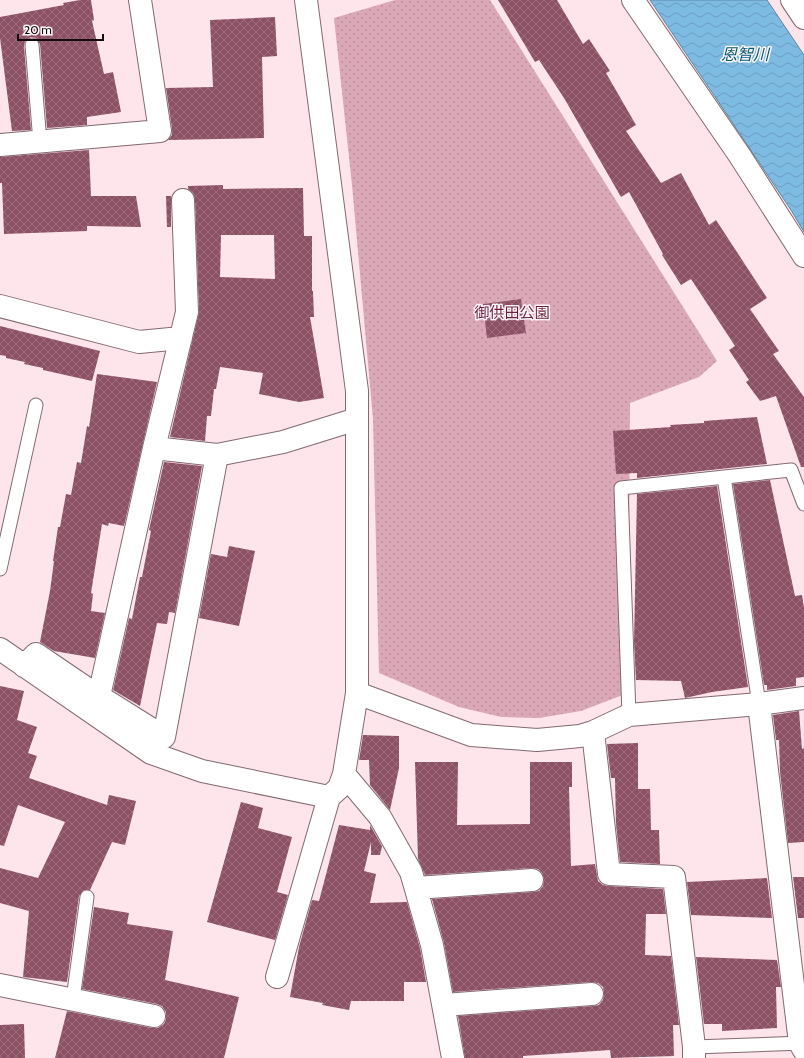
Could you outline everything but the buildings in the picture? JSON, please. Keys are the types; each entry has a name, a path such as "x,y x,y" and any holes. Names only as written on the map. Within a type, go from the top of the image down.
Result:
{"street":[{"path":"0,145 160,132 140,0"},
{"path":"277,977 329,796 339,788 344,774 357,693 357,390 306,0"},
{"path":"633,0 740,156 804,256"},
{"path":"792,0 804,18"},
{"path":"99,696 154,448 187,312 183,200"},
{"path":"0,306 139,342 181,338"},
{"path":"154,448 216,455 283,442 358,419"},
{"path":"24,666 36,654 164,737 216,455"},
{"path":"0,649 151,753 202,770 329,796"},
{"path":"357,693 471,735 537,740 580,736 593,732 629,715 760,704 804,698"},
{"path":"760,704 796,938 803,1046"},
{"path":"593,732 609,874 674,877 694,1053"},
{"path":"344,774 380,817 411,872 432,945 453,1058"},
{"path":"416,888 532,880"},
{"path":"0,985 154,1016"},
{"path":"444,1005 592,994"}],"lane":[{"path":"32,45 40,142"},
{"path":"0,569 36,405"},
{"path":"629,715 621,488 791,470 804,504"},
{"path":"724,478 760,704"},
{"path":"73,999 87,897"},
{"path":"694,1053 803,1046"}],"green space":[{"name":"御供田公園","path":"395,0 490,0 717,361 699,377 630,403 628,693 581,711 539,718 501,717 459,707 379,673 373,419 352,185 334,18"}],"water":[{"name":"恩智川","path":"650,0 767,0 804,55 804,232 791,210"}]}
